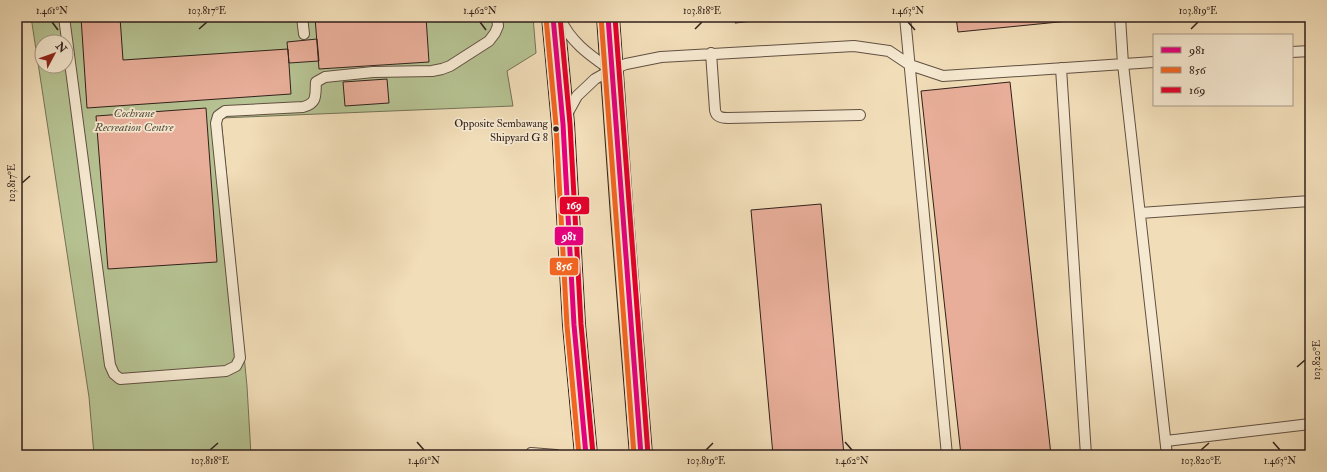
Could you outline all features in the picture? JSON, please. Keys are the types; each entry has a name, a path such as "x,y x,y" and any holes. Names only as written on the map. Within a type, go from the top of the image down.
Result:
{"main road":[{"path":"553,17 563,124 574,325 586,455"},
{"path":"608,17 641,455"}],"lane":[{"path":"64,17 110,365 114,374 120,379 226,371 236,366 240,358 216,123 218,116 225,111 303,107 310,105 315,99 316,82 325,77 373,72 432,71 442,69 450,66 489,41 498,26 497,17"},
{"path":"302,17 304,34"},
{"path":"559,17 563,27 576,43 611,70"},
{"path":"905,17 947,455"},
{"path":"1120,17 1123,64 1168,455"},
{"path":"563,124 577,96 595,79 626,64 661,57 854,46 889,51 910,65 943,76 1153,62"},
{"path":"1293,52 1310,51"},
{"path":"711,53 715,114 718,117 860,115"},
{"path":"1061,68 1086,455"},
{"path":"1140,213 1310,201"},
{"path":"1166,441 1310,424"},
{"path":"531,453 556,455"}],"green space":[{"name":"Cochrane Recreation Centre","path":"31,17 533,17 536,53 507,71 513,106 221,118 247,386 251,455 94,455 89,397 40,74 74,74 74,34 34,34 34,37"}],"building":[{"path":"81,17 120,17 123,60 288,49 291,94 87,108"},
{"path":"315,17 426,17 429,62 319,69"},
{"path":"735,17 791,17 735,23"},
{"path":"956,17 1098,17 1099,18 958,32"},
{"path":"317,39 319,61 289,63 287,42"},
{"path":"387,79 389,103 345,106 343,82"},
{"path":"1010,82 1051,455 961,455 921,91"},
{"path":"206,108 217,262 108,269 96,116"},
{"path":"821,204 844,455 773,455 751,210"}],"transit line":[{"name":"981","path":"553,17 563,124 574,325 586,455"},
{"name":"169","path":"560,17 570,124 581,324 593,454"},
{"name":"856","path":"601,17 634,455"},
{"name":"981","path":"608,17 641,455"},
{"name":"169","path":"615,17 648,454"},
{"name":"856","path":"546,18 556,125 567,326 579,455"}],"place":[{"name":"Opposite Sembawang Shipyard G 8","path":"556,129"}]}
